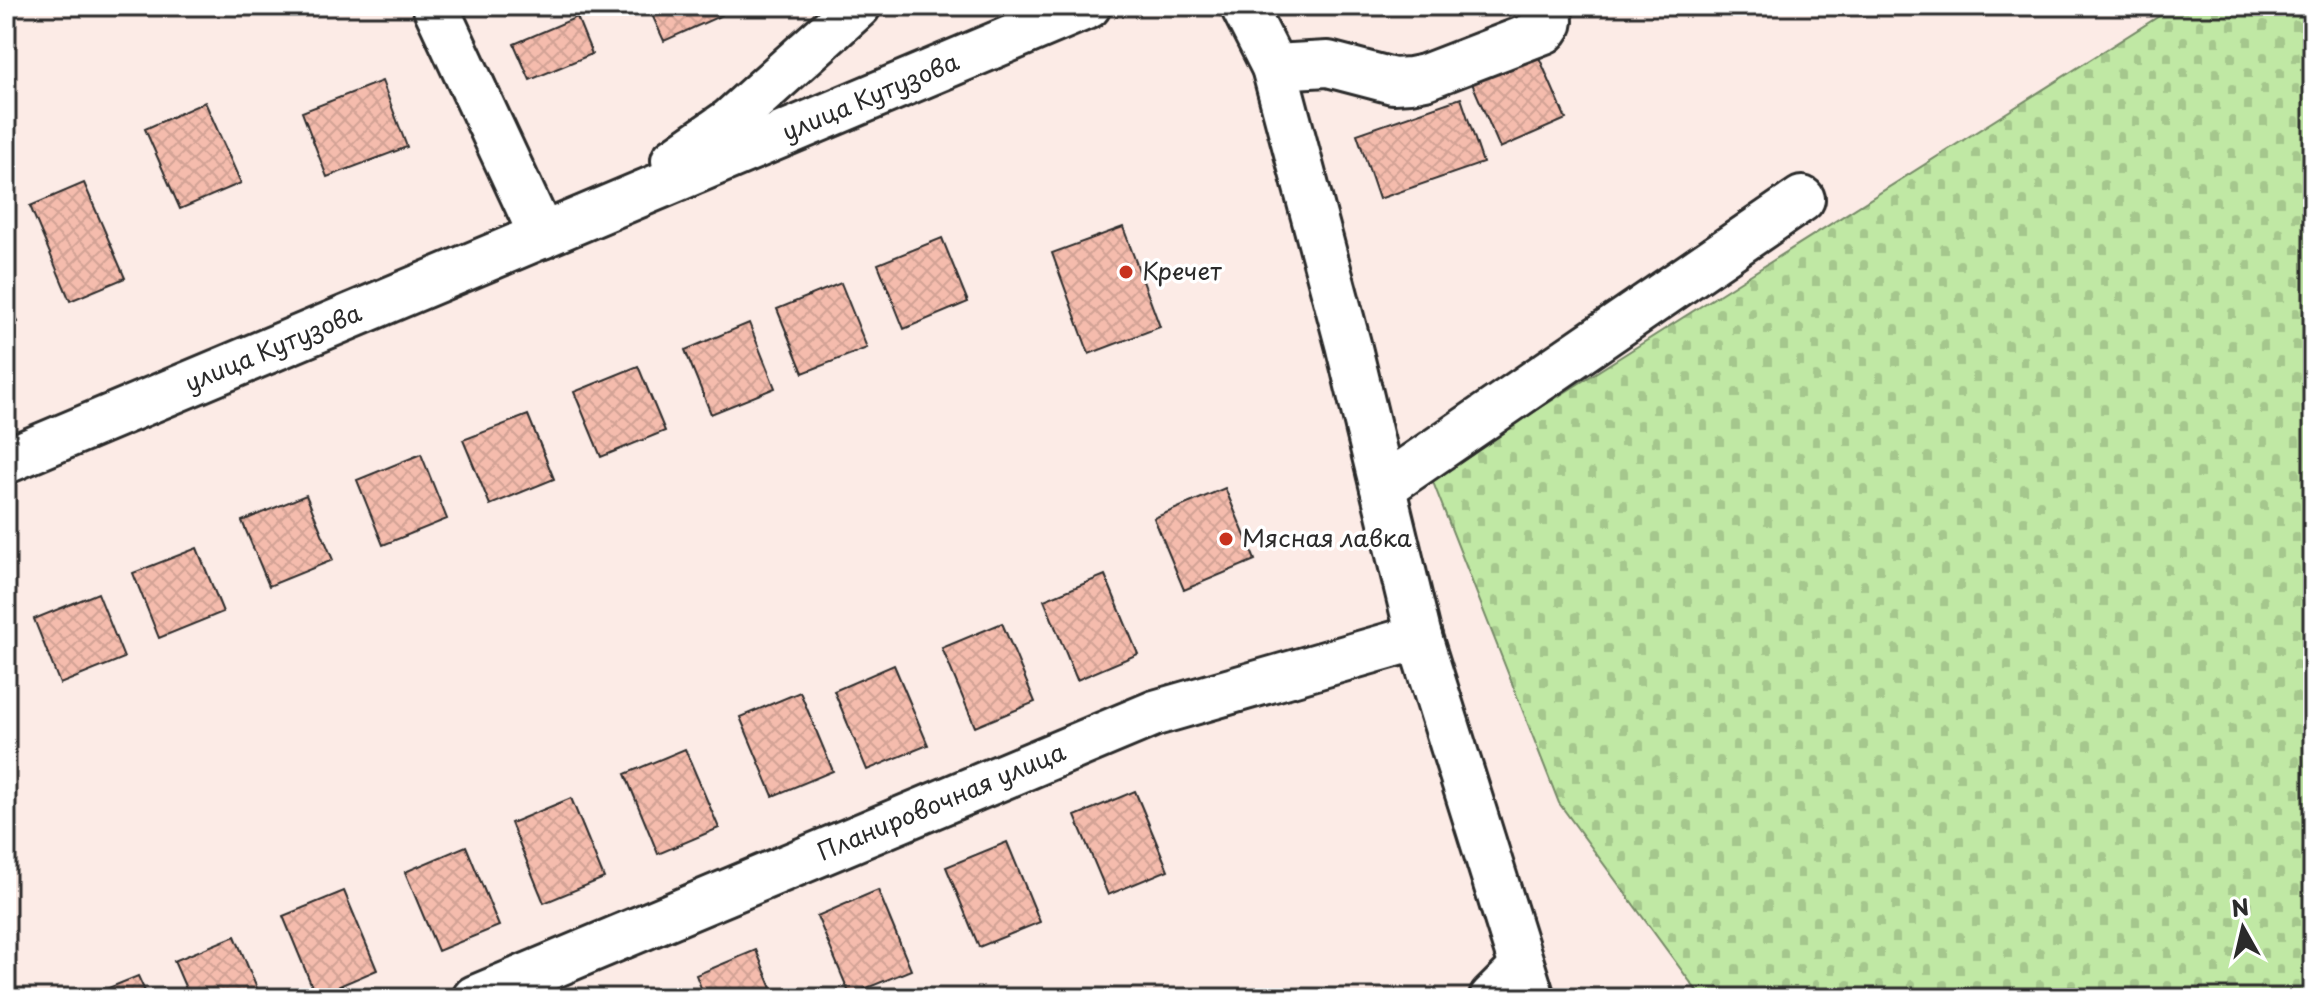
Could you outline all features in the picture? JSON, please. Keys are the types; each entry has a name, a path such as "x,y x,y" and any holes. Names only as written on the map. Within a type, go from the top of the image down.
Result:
{"street":[{"path":"435,6 542,236"},
{"name":"улица Кутузова","path":"607,207 730,121 858,6"},
{"name":"улица Кутузова","path":"6,461 1088,6"},
{"path":"1211,6 1229,16 1274,67"},
{"path":"1243,6 1274,67 1344,328 1419,637 1515,988"},
{"path":"1271,6 1274,67"},
{"path":"1274,67 1328,64 1393,81 1425,77 1544,31 1551,18 1547,6"},
{"path":"1383,487 1802,199"},
{"name":"Планировочная улица","path":"475,998 1155,713 1419,637"}],"green space":[{"path":"2175,6 2313,6 2313,998 1702,998 1559,803 1431,477"}],"building":[{"path":"648,6 718,6 722,15 664,41"},
{"path":"1521,16 1566,119 1500,148 1455,44"},
{"path":"577,17 592,54 530,80 514,44"},
{"path":"382,81 407,147 327,177 302,112"},
{"path":"1461,98 1483,163 1379,199 1357,134"},
{"path":"205,102 241,183 180,209 145,129"},
{"path":"84,183 125,278 70,301 30,206"},
{"path":"1123,227 1160,327 1089,354 1052,253"},
{"path":"942,238 968,302 904,329 878,264"},
{"path":"841,283 867,348 803,373 777,309"},
{"path":"6,296 18,322 6,328"},
{"path":"749,323 775,388 711,414 685,350"},
{"path":"638,366 665,431 601,457 574,392"},
{"path":"528,415 554,479 490,505 463,440"},
{"path":"421,454 447,519 383,545 357,480"},
{"path":"1225,488 1255,560 1184,590 1154,518"},
{"path":"306,495 333,560 269,586 242,521"},
{"path":"197,548 223,612 159,638 133,573"},
{"path":"1105,575 1138,654 1077,680 1044,600"},
{"path":"98,593 124,658 60,684 34,619"},
{"path":"1002,623 1035,702 975,727 942,648"},
{"path":"894,665 928,745 867,770 834,691"},
{"path":"800,692 833,771 773,796 740,717"},
{"path":"685,749 719,828 658,854 625,774"},
{"path":"1135,791 1168,870 1108,895 1075,816"},
{"path":"571,798 604,878 544,903 511,823"},
{"path":"1007,842 1040,922 979,947 946,867"},
{"path":"466,846 499,926 438,951 405,872"},
{"path":"878,890 911,970 850,995 817,916"},
{"path":"344,891 377,970 316,996 283,916"},
{"path":"235,936 261,998 190,998 174,961"},
{"path":"756,950 776,998 705,998 696,975"},
{"path":"138,976 148,998 84,998"}],"place":[{"name":"Кречет","path":"1126,272"},
{"name":"Мясная лавка","path":"1226,539"}]}
